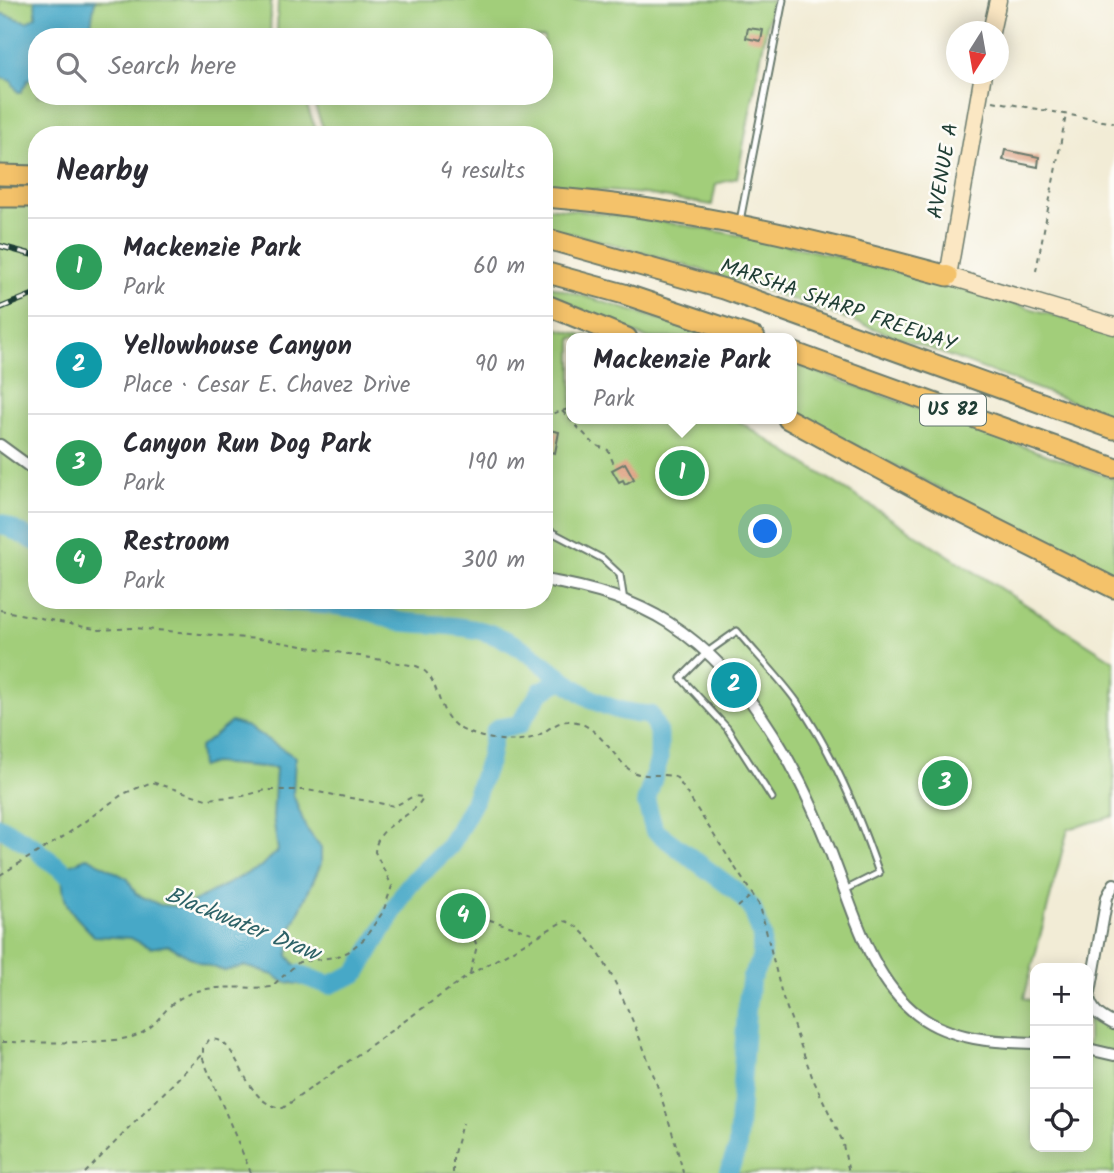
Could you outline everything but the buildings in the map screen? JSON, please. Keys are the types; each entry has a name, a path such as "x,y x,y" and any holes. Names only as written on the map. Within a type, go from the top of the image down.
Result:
{"highway":[{"path":"0,175 28,176"},
{"path":"0,197 28,197"},
{"path":"553,198 639,207 739,224 948,276"},
{"name":"MARSHA SHARP FREEWAY","path":"553,241 724,289 1114,429"},
{"path":"553,274 624,294 740,333"},
{"path":"553,308 615,333"},
{"name":"US 82","path":"797,354 1114,468"},
{"path":"797,424 940,501 1114,587"}],"main road":[{"path":"993,21 998,0"},
{"name":"AVENUE A","path":"948,276 981,84"},
{"path":"948,276 1114,326"}],"street":[{"path":"0,445 28,465"},
{"path":"553,582 624,601 670,623 706,653 746,698 783,751 820,821 852,913 896,994 931,1023 964,1035 1030,1043"},
{"path":"1093,976 1107,897 1114,884"},
{"path":"1093,1010 1099,1017 1114,1024"},
{"path":"1093,1050 1114,1055"}],"lane":[{"path":"739,224 783,0"},
{"path":"553,533 603,559 620,575 624,601"},
{"path":"772,798 727,728 681,678 706,653 737,631 797,702 840,775 879,873 845,890"}],"path":[{"path":"978,98 1114,123"},
{"path":"1036,271 1066,115"},
{"path":"553,414 566,410"},
{"path":"562,411 566,415"},
{"path":"574,424 594,445 608,450 615,467"},
{"path":"0,610 100,630 134,628 268,640 416,666 428,673 445,716 465,732 506,740 529,738 564,721 577,722 590,728 634,773 674,776 681,782 762,912 782,995 813,1079 842,1140 849,1173"},
{"path":"0,875 63,837 105,804 146,784 164,784 206,799 243,796 273,789 296,790 395,806 414,796 423,797 420,804 396,819 377,840 374,852 391,881 391,892 364,939 335,957 303,959 279,982 267,988 239,985 190,994 174,1003 151,1027 130,1037 0,1042"},
{"path":"738,907 753,894"},
{"path":"469,975 477,951 467,921 474,915 536,935"},
{"path":"85,1173 202,1054 209,1040 225,1042 250,1087 272,1106 283,1108 469,975 536,935 569,921 590,940 606,964 664,1104 683,1173"},
{"path":"202,1054 251,1173"},
{"path":"453,1173 453,1157 462,1123"}],"green space":[{"path":"0,0 271,0 270,28 28,28 28,105 306,105 315,126 28,126 28,609 553,609 553,327 575,333 566,333 566,424 743,424 1114,661 1114,816 1068,829 1033,963 1030,963 1024,998 1030,1000 1030,1152 1093,1152 1093,1022 1114,1030 1114,1173 0,1173"},
{"path":"278,0 772,0 737,178 716,184 712,205 645,194 553,187 553,126 323,126 314,105 553,105 553,28 277,28"},
{"path":"553,208 689,226 832,255 974,292 1114,334 1114,417 832,313 617,245 553,229"},
{"path":"553,287 705,333 634,333 553,298"},
{"path":"797,365 1114,479 1114,576 797,417"}],"water":[{"path":"35,0 95,0 90,28 28,28 28,80 21,92 18,92 11,81 0,77 0,13 27,22 36,16"},
{"path":"231,722 248,727 295,757 293,794 306,828 321,848 321,864 291,929 288,956 301,972 321,984 317,987 284,982 273,975 245,966 225,971 200,963 168,945 150,948 131,938 94,936 72,913 65,898 63,868 88,857 128,879 136,894 160,905 183,907 260,867 278,851 273,817 276,768 213,763 201,767 199,748"}],"waterway":[{"path":"0,523 28,537"},
{"path":"355,609 398,621 482,631 527,652 600,703 623,711 650,715 659,734 659,760 646,801 654,830 736,891 752,908 762,936 761,959 751,979 747,1004 737,1150 728,1173"},
{"name":"Blackwater Draw","path":"298,974 329,985 357,973 408,886 450,846 474,801 489,760 494,732 498,728 519,725 541,691 558,682 560,676"},
{"name":"Blackwater Draw","path":"0,827 37,849"},
{"name":"Blackwater Draw","path":"41,854 83,885"}],"railway":[{"path":"0,246 28,254"},
{"path":"0,308 28,297"}],"place":[{"name":"Mackenzie Park","path":"682,473"},
{"name":"Yellowhouse Canyon","path":"734,685"},
{"name":"Canyon Run Dog Park","path":"945,783"},
{"name":"Restroom","path":"463,916"}]}
